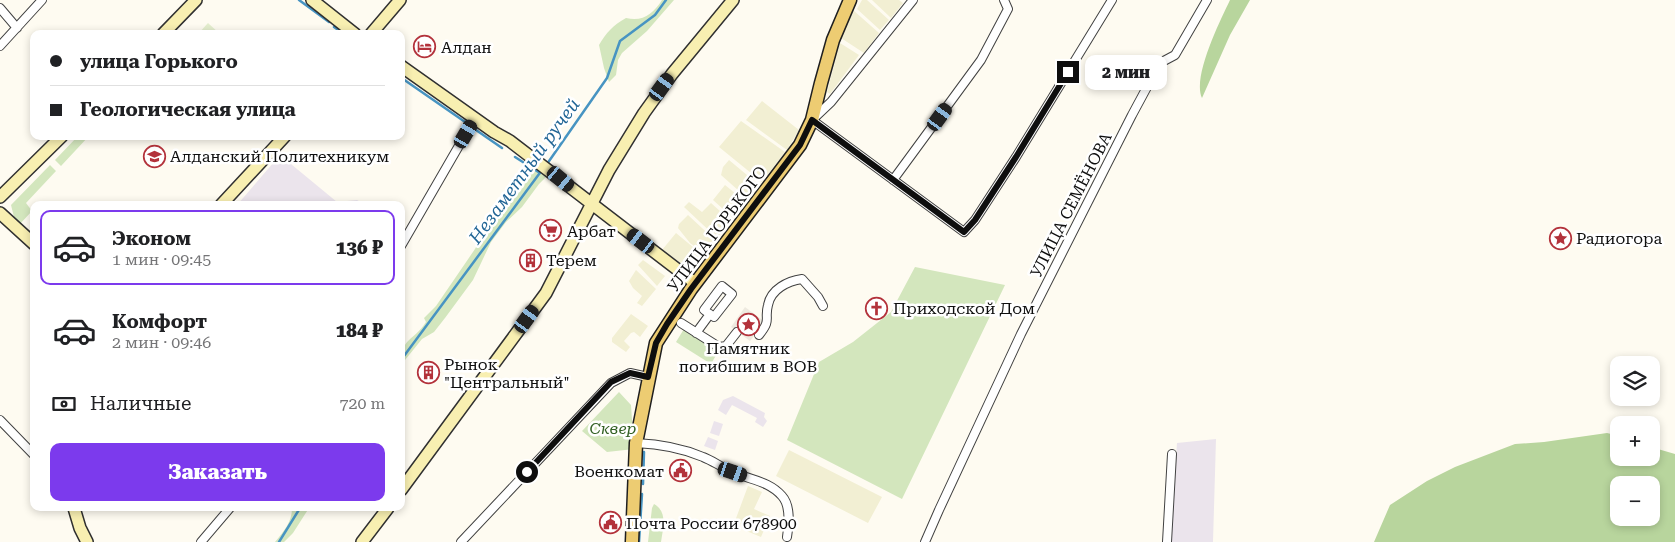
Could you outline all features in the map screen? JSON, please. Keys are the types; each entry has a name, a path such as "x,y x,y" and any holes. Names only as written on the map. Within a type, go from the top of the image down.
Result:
{"main road":[{"path":"812,120 833,40 850,0"},
{"name":"УЛИЦА ГОРЬКОГО","path":"632,542 636,443 656,343 696,284 800,145 812,120"}],"street":[{"path":"0,46 42,0"},
{"path":"167,30 196,0"},
{"path":"312,0 350,30"},
{"path":"374,30 400,0"},
{"path":"405,485 546,293 609,170 644,113 672,74 733,0"},
{"name":"УЛИЦА ГОРЬКОГО","path":"812,120 831,102 913,0"},
{"path":"893,180 981,60 1008,8 1004,0"},
{"path":"812,120 964,232 975,220 1016,157 1112,0"},
{"name":"УЛИЦА СЕМЁНОВА","path":"926,542 1021,334 1132,115 1160,63 1175,55 1207,0"},
{"path":"0,8 18,28"},
{"path":"405,69 494,132 510,141 696,284"},
{"path":"405,239 475,118"},
{"path":"0,197 58,140"},
{"path":"225,201 281,140"},
{"path":"0,213 30,240"},
{"path":"759,335 766,326 768,318 767,306 773,294 781,286 792,280 802,279 818,297 823,306"},
{"path":"696,333 710,314"},
{"path":"681,323 719,348 726,346 737,332"},
{"path":"462,542 611,382 630,373 648,377"},
{"path":"0,420 30,451"},
{"path":"636,443 672,447 704,457 731,472 767,484 783,497 789,522 787,537"},
{"path":"1167,542 1172,454"},
{"path":"75,511 87,542"},
{"path":"201,542 227,511"},
{"path":"362,542 386,511"}],"shaded area":[{"path":"862,0 867,0 889,20 880,30 857,9"},
{"path":"872,0 899,0 903,3 891,18"},
{"path":"853,10 879,33 864,53 841,38"},
{"path":"840,43 859,55 830,94 827,92"},
{"path":"762,101 799,130 787,150 746,120"},
{"path":"741,121 785,152 762,182 719,147"},
{"path":"280,155 336,201 240,201"},
{"path":"729,160 759,185 748,199 721,175 723,167"},
{"path":"725,185 746,202 733,218 713,200"},
{"path":"689,202 702,212 711,203 731,221 717,238 684,207"},
{"path":"688,215 716,241 706,255 690,243 678,228 679,224"},
{"path":"676,233 705,257 693,272 662,250"},
{"path":"643,260 665,276 657,286 638,265"},
{"path":"636,270 656,289 642,306 637,303 642,296 633,288 629,281"},
{"path":"745,307 765,322 750,341 731,327"},
{"path":"631,314 648,326 640,337 634,332 624,341 630,347 626,352 612,342 612,338"},
{"path":"733,396 765,413 764,417 767,421 763,427 755,422 757,418 732,405 726,415 718,410 723,400"},
{"path":"714,421 723,424 719,436 710,433"},
{"path":"708,437 718,441 715,450 704,446"},
{"path":"1216,439 1213,542 1170,542 1177,443"},
{"path":"789,450 882,497 868,523 776,476"},
{"path":"748,486 762,492 754,509 770,516 761,537 744,530 745,526 735,521"}],"green space":[{"path":"662,0 674,0 647,31 622,53 618,60 616,75 609,82 599,45 617,23 626,18 638,19 647,16"},
{"path":"1230,0 1250,0 1230,35 1202,98 1200,89 1201,77 1208,49"},
{"path":"208,23 216,30 202,30"},
{"path":"74,140 85,140 61,166 55,160"},
{"path":"50,165 56,171 26,203 30,208 30,213 19,225 14,217 11,205"},
{"path":"534,166 546,177 491,242 473,280 445,318 434,332 422,339 405,360 405,344 426,322 424,318 436,306 475,249 484,232 523,186"},
{"path":"915,267 1005,285 902,499 787,440 819,362 853,342 891,312"},
{"path":"687,324 722,345 711,364 676,342"},
{"name":"Сквер","path":"619,392 631,405 634,449 607,452 582,431"},
{"path":"1607,433 1610,434 1610,466 1660,466 1660,450 1675,454 1675,542 1374,542 1390,505 1427,481 1455,467 1515,444"},
{"path":"654,504 661,511 664,521 661,542 648,542"},
{"path":"292,511 307,511 293,533 284,542 275,542 289,522"}],"waterway":[{"path":"299,0 329,22"},
{"name":"Незаметный ручей","path":"547,164 607,78 620,41 655,15 666,0"},
{"path":"334,27 338,30"},
{"path":"405,80 468,124"},
{"path":"476,130 502,148"},
{"path":"515,157 540,173"},
{"name":"Незаметный ручей","path":"405,355 542,170"},
{"path":"643,484 644,452"},
{"path":"639,542 642,494"},
{"name":"Незаметный ручей","path":"279,542 298,511"}],"place":[{"name":"Алдан","path":"425,47"},
{"name":"Алданский Политехникум","path":"154,156"},
{"name":"Арбат","path":"551,231"},
{"name":"Радиогора","path":"1560,238"},
{"name":"Терем","path":"530,260"},
{"name":"Приходской Дом","path":"877,308"},
{"name":"Памятник погибшим в ВОВ","path":"748,324"},
{"name":"Рынок \"Центральный\"","path":"428,373"},
{"name":"Военкомат","path":"680,471"},
{"name":"Почта России 678900","path":"610,523"}],"route":[{"path":"527,472 611,382 630,373 648,377 656,343 667,324 691,289 768,190 800,145 812,120 964,232 975,220 1016,157 1068,72"}]}
